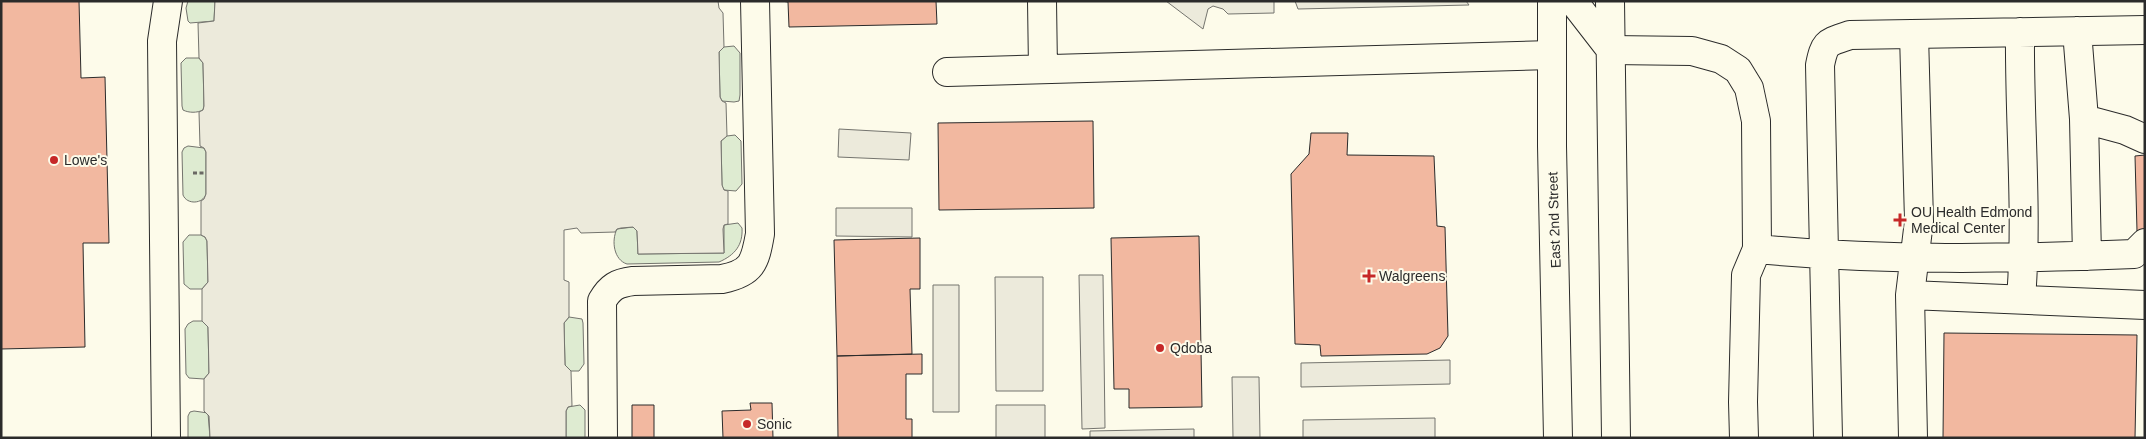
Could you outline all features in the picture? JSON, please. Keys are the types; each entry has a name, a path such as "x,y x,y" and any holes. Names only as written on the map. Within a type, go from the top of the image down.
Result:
{"main road":[{"path":"166,438 162,41 168,1"},
{"path":"603,438 602,300 608,290 620,283 633,281 735,277 745,272 757,251 760,234 755,1"},
{"path":"1042,1 1043,69"},
{"name":"East 2nd Street","path":"1552,1 1558,438"},
{"path":"1572,1 1611,50"},
{"path":"1610,1 1616,438"},
{"path":"1828,438 1820,65 1824,47 1829,43 1850,35 2145,30"},
{"path":"2077,31 2084,119 2087,256"},
{"path":"2020,32 2019,95 2024,257 2021,299"},
{"path":"1914,34 1919,221 1910,295 1914,438"},
{"path":"1611,50 1692,51 1721,59 1738,70 1749,88 1756,121 1757,249 1746,275 1744,438"},
{"path":"947,72 1552,55"},
{"path":"2084,119 2124,130 2145,139"},
{"path":"1757,249 1825,255 2024,257 2134,254 2145,243"},
{"path":"1910,295 2145,305"}],"green space":[{"path":"188,1 215,1 214,21 190,23 186,8"},
{"path":"734,46 740,53 739,101 722,101 720,97 719,52 724,47"},
{"path":"186,58 199,58 203,63 204,106 203,110 198,112 185,111 182,106 181,63"},
{"path":"735,135 741,141 742,184 736,191 724,190 722,186 721,141 727,136"},
{"path":"188,146 204,148 206,152 206,194 202,200 195,202 191,202 183,195 182,152"},
{"path":"738,223 742,228 742,234 737,249 719,262 627,264 619,259 615,250 614,239 617,229 633,227 637,231 638,254 724,253 724,225"},
{"path":"189,235 201,235 207,241 208,282 202,289 190,289 184,284 183,242"},
{"path":"569,317 582,319 583,323 584,364 579,371 571,371 565,365 564,323"},
{"path":"193,321 202,321 208,327 209,373 204,379 189,378 186,374 185,329"},
{"path":"580,405 585,410 585,438 566,438 566,411 568,407"},
{"path":"190,412 208,413 210,438 188,438 188,416"}],"shaded area":[{"path":"215,1 718,1 719,8 723,13 724,47 719,52 720,97 726,103 727,136 721,141 722,185 724,190 728,191 728,224 724,225 723,229 724,253 638,254 637,231 633,227 617,229 615,232 581,233 577,228 564,230 564,280 569,282 569,317 564,323 565,365 571,371 572,406 568,407 566,411 566,438 210,438 209,416 204,411 204,379 209,373 208,327 202,321 202,289 208,282 207,241 201,235 201,201 206,194 206,152 200,146 199,112 203,110 204,106 203,63 199,58 198,23 214,21"},
{"path":"1166,1 1274,1 1274,13 1228,14 1223,9 1213,6 1208,9 1203,29"},
{"path":"1295,1 1466,1 1469,5 1298,9"},
{"path":"839,129 911,133 909,160 838,157"},
{"path":"836,208 912,208 912,237 836,236"},
{"path":"1079,275 1103,275 1105,428 1082,429"},
{"path":"995,277 1043,277 1043,391 996,391"},
{"path":"933,285 959,285 959,412 933,412"},
{"path":"1450,360 1450,384 1301,387 1301,363"},
{"path":"1232,377 1259,377 1260,438 1233,438"},
{"path":"996,405 1045,405 1045,438 996,438"},
{"path":"1435,418 1435,438 1303,438 1303,420"},
{"path":"1194,429 1194,438 1090,438 1090,431"}],"building":[{"name":"Lowe's","path":"1,1 79,1 81,78 105,77 109,243 83,243 85,347 1,349"},
{"path":"781,1 936,1 937,24 789,27 788,2"},
{"path":"1093,121 1094,208 939,210 938,123"},
{"name":"Walgreens","path":"1311,133 1348,133 1347,155 1434,156 1437,226 1445,227 1448,336 1440,348 1427,354 1321,356 1320,345 1295,344 1291,174 1309,154"},
{"path":"2145,155 2145,231 2137,231 2135,156"},
{"path":"1199,236 1202,407 1129,408 1129,389 1114,389 1111,238"},
{"path":"920,238 920,289 910,289 912,354 837,356 834,240"},
{"path":"1944,333 2137,335 2135,438 1943,438"},
{"path":"922,354 922,374 906,374 906,419 912,419 912,438 838,438 837,356"},
{"name":"Sonic","path":"750,403 772,403 773,438 723,438 722,411 751,410"},
{"path":"632,405 654,405 654,438 632,438"}],"place":[{"name":"Lowe's","path":"54,160"},
{"name":"OU Health Edmond Medical Center","path":"1900,220"},
{"name":"Walgreens","path":"1369,276"},
{"name":"Qdoba","path":"1160,348"},
{"name":"Sonic","path":"747,424"}]}
